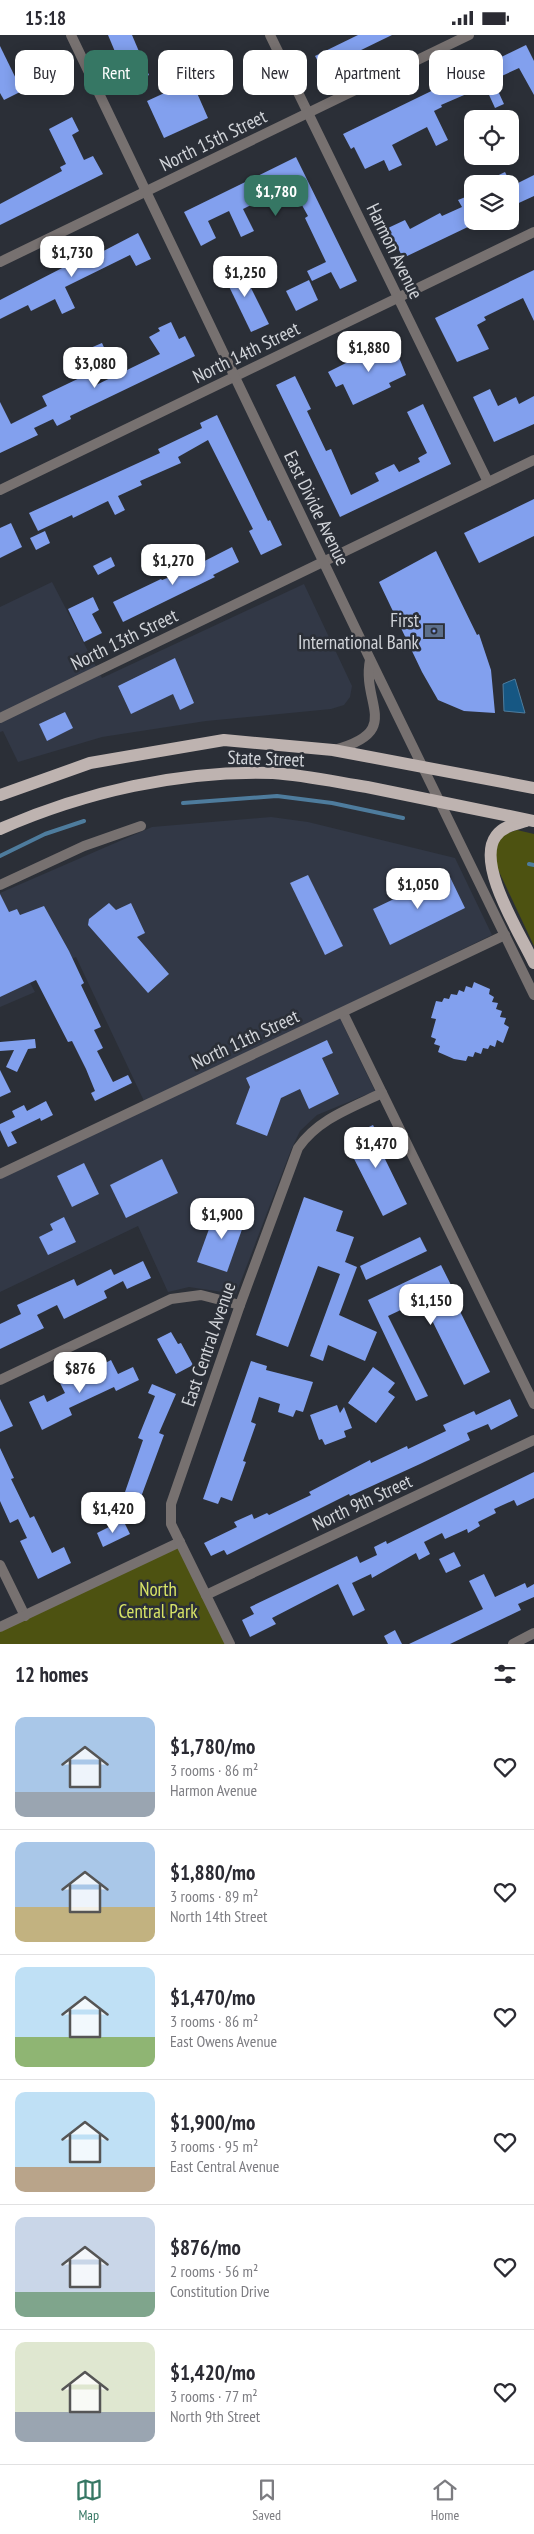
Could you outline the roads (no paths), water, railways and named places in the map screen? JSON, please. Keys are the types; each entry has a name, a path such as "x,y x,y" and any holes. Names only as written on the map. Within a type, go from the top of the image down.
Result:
{"main road":[{"name":"State Street","path":"5,793 90,763 224,741 333,750 534,788"},
{"name":"State Street","path":"0,829 51,809 90,797 189,777 238,773 275,773 322,779 532,821"},
{"path":"0,804 5,793"},
{"path":"532,821 503,829 496,836 489,854 494,877 534,963"}],"street":[{"name":"East Divide Avenue","path":"71,35 370,659 534,995"},
{"name":"Harmon Avenue","path":"270,35 488,482"},
{"name":"North 15th Street","path":"0,262 469,35"},
{"name":"North 14th Street","path":"0,490 534,233"},
{"name":"North 13th Street","path":"0,719 534,460"},
{"path":"333,750 359,742 372,730 376,714 368,675 370,659"},
{"path":"0,885 84,846 141,826"},
{"name":"North 11th Street","path":"0,1174 506,935"},
{"path":"343,1013 534,1404"},
{"name":"East Central Avenue","path":"230,1644 180,1541 170,1517 171,1504 240,1305 298,1148 307,1135 324,1121 382,1093"},
{"path":"0,1380 170,1299 201,1295 240,1305"},
{"name":"North 9th Street","path":"206,1595 534,1440"},
{"path":"0,1627 180,1541"},
{"path":"0,1565 24,1616"},
{"path":"513,1644 534,1633"}],"water":[{"path":"515,679 525,713 504,711 503,684"}],"waterway":[{"path":"183,803 277,796 332,803 403,818"},
{"path":"0,856 45,834 84,821"},
{"path":"529,864 534,865"}],"place":[{"name":"First International Bank","path":"434,631"}],"park label":[{"name":"North Central Park","path":"158,1600"}]}
